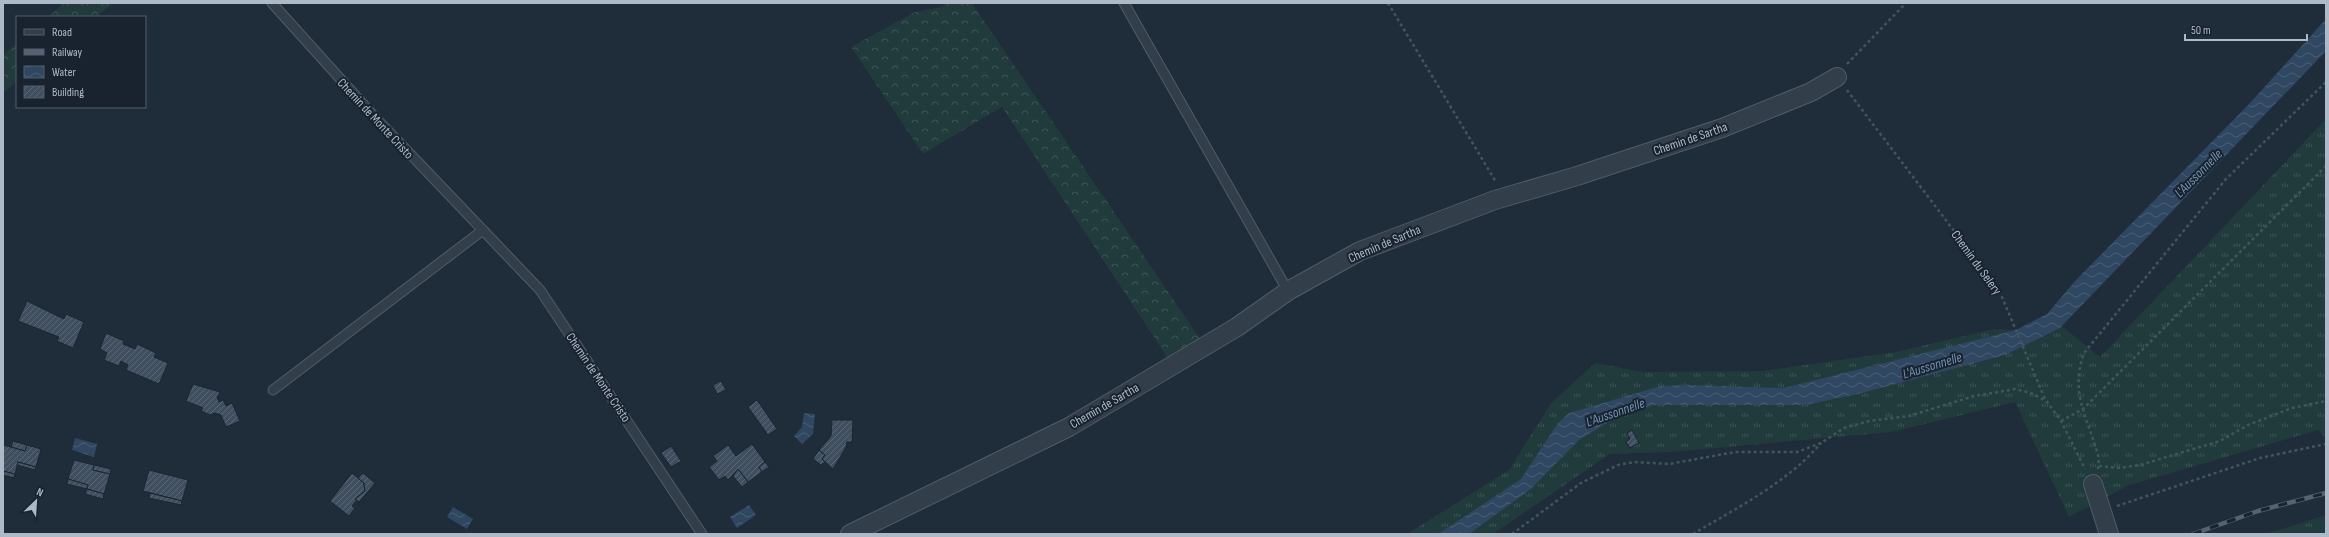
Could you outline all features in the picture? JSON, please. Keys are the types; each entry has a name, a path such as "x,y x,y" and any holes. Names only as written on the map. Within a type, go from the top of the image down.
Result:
{"street":[{"name":"Chemin de Sartha","path":"850,534 1069,426 1237,327 1288,291 1360,251 1495,200 1577,176 1722,128 1811,92 1837,77"},
{"path":"2093,484 2109,534"}],"lane":[{"name":"Chemin de Monte Cristo","path":"272,3 372,114 540,290 702,534"},
{"path":"1124,3 1288,291"},
{"path":"273,390 483,230"}],"path":[{"path":"1388,3 1496,181 1495,200"},
{"path":"1837,77 1866,43 1906,3"},
{"name":"Chemin du Selery","path":"1837,77 2000,290 2047,402 2061,421 2093,484"},
{"path":"2093,484 2099,466 2096,446 2083,408 2077,382 2078,370 2084,353 2226,179 2326,82"},
{"path":"2061,421 2083,408 2326,166"},
{"path":"1512,534 1581,482 1618,465 1634,462 1669,464 1735,452 1797,452 1821,443 1844,428 1869,421 1909,416 1974,396 2015,389 2031,393 2047,402"},
{"path":"2099,466 2119,468 2140,465 2220,441 2248,425 2292,408 2326,402"},
{"path":"1693,534 1772,487 1807,460 1821,443"},
{"path":"2102,511 2260,458 2321,447 2326,444"}],"green space":[{"path":"64,3 113,3 97,16 49,16"},
{"path":"947,3 972,3 1201,340 1169,360 1002,107 923,154 851,47 915,12 941,7"},
{"path":"16,44 16,82 3,93 3,55"},
{"path":"2326,119 2326,438 2318,430 2127,486 2069,517 2015,402 1892,432 1672,452 1610,454 1493,534 1407,534 1509,470 1551,403 1595,363 1643,372 1762,371 1896,352 1994,329 2016,330 2047,314 2100,357"},
{"path":"2326,516 2326,534 2265,534 2320,517"}],"water":[{"name":"L'Aussonnelle","path":"2326,19 2326,51 2060,328 2005,355 1858,394 1805,405 1654,405 1610,421 1579,440 1531,489 1469,534 1438,534 1521,479 1558,423 1569,413 1661,386 1687,385 1784,388 2016,330 2047,314 2076,280 2250,103"},
{"path":"804,413 815,414 813,434 802,444 794,436 802,427"},
{"path":"75,438 97,444 94,457 72,450"},
{"path":"749,505 756,515 737,528 730,517"},
{"path":"453,507 473,519 467,529 447,517"}],"building":[{"path":"27,301 64,319 66,314 84,322 73,348 57,341 59,337 18,321"},
{"path":"106,333 124,341 123,344 135,349 137,344 156,353 154,357 168,363 159,384 126,370 128,365 121,361 119,366 104,360 107,353 100,349"},
{"path":"721,381 726,390 717,394 713,385"},
{"path":"193,384 220,392 217,397 219,402 223,400 226,406 232,403 240,421 226,427 221,415 215,413 210,415 201,411 203,408 186,401"},
{"path":"757,400 777,429 768,435 748,407"},
{"path":"832,420 853,420 852,442 847,442 846,447 833,469 822,459 825,455 819,450 831,436"},
{"path":"1632,430 1639,443 1630,448 1626,442 1630,439 1627,433"},
{"path":"13,441 27,445 25,451 11,447"},
{"path":"752,444 765,462 759,467 762,472 748,482 738,469 728,480 725,476 719,480 709,467 717,461 713,456 728,445 736,456"},
{"path":"3,445 25,451 27,445 41,449 36,467 18,462 15,474 3,471"},
{"path":"671,446 681,461 671,467 661,453"},
{"path":"819,450 825,455 822,459 825,462 821,465 813,459"},
{"path":"74,460 94,465 93,470 110,474 104,494 87,489 88,485 68,479"},
{"path":"18,462 36,467 35,470 17,465"},
{"path":"765,462 769,467 762,472 759,467"},
{"path":"94,465 111,469 110,474 93,470"},
{"path":"738,469 748,482 742,487 733,476"},
{"path":"149,470 188,480 182,501 143,491"},
{"path":"3,471 15,474 14,478 3,475"},
{"path":"352,473 364,483 365,491 355,499 357,500 352,506 355,508 349,516 330,501"},
{"path":"363,473 375,483 359,502 355,499 365,491 364,483 358,478"},
{"path":"68,479 88,485 87,489 67,484"},
{"path":"87,489 104,494 103,499 85,494"},
{"path":"150,493 182,501 181,505 149,498"}],"railway":[{"path":"2193,534 2258,511 2326,493"}]}
